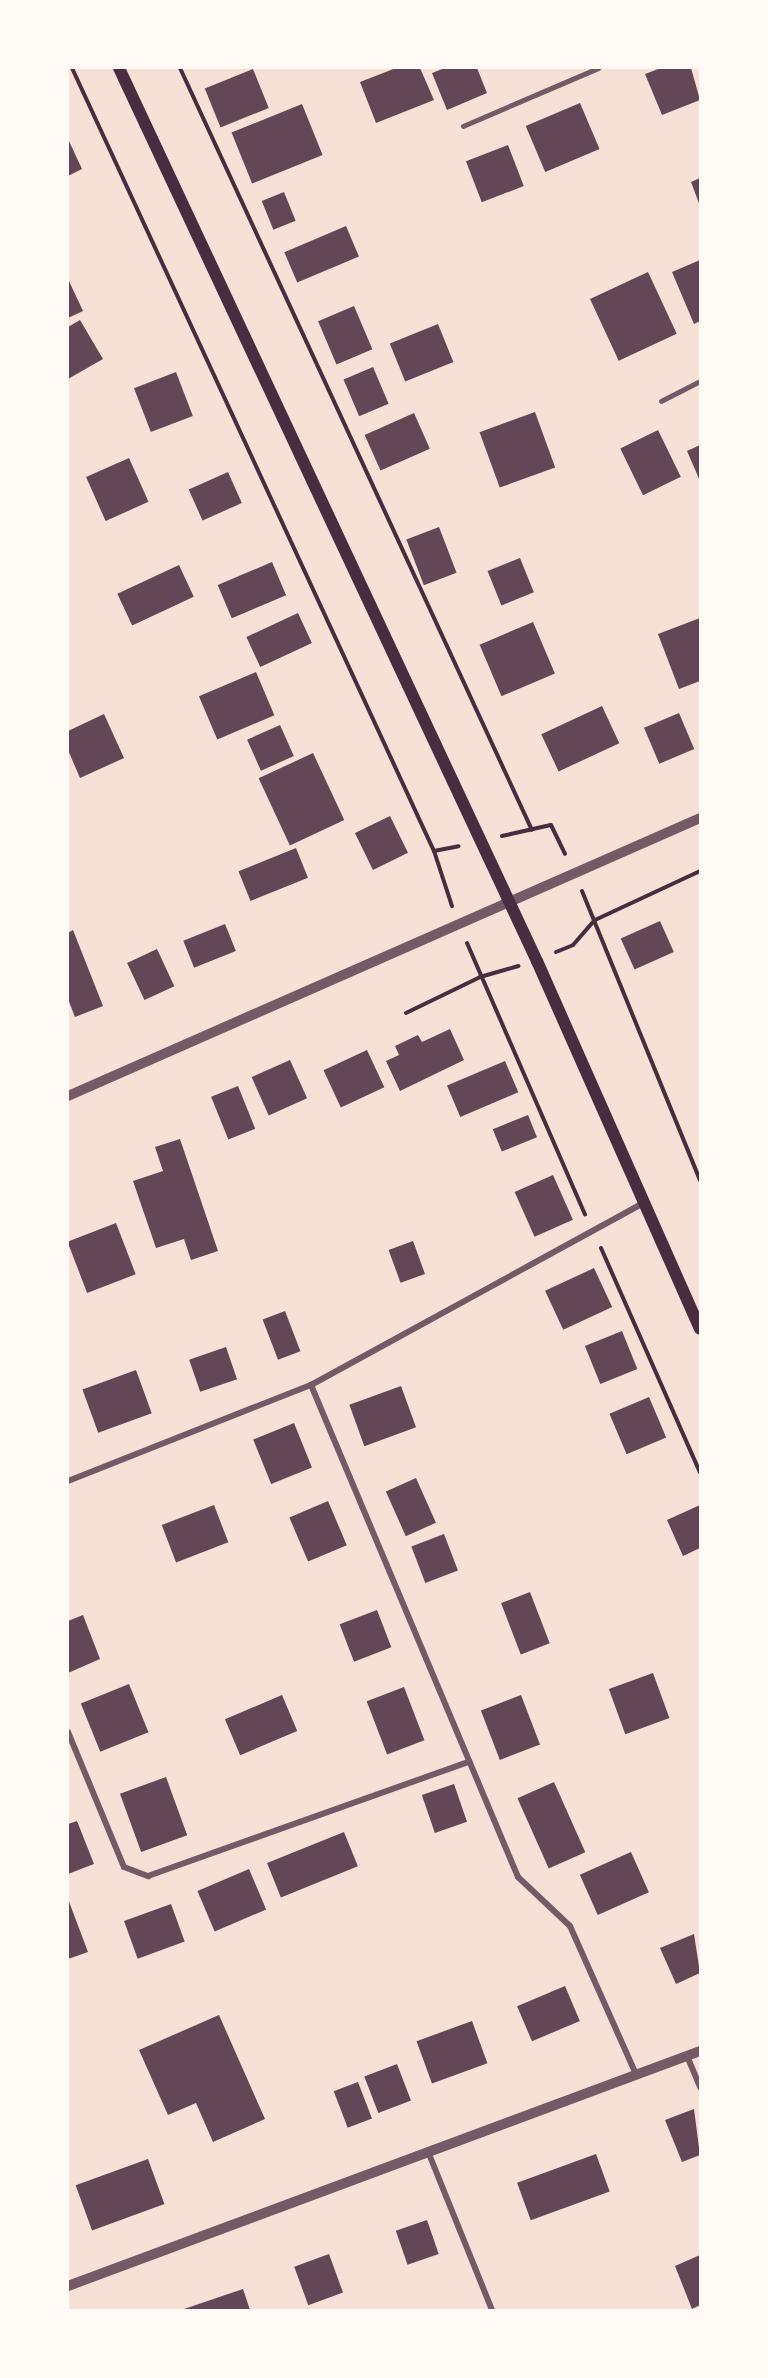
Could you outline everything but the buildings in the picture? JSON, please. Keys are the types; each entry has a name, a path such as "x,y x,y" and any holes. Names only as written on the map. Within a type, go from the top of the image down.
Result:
{"main road":[{"path":"119,68 509,901 700,1329"}],"street":[{"path":"68,1096 700,818"},
{"path":"68,1481 311,1384 644,1202"},
{"path":"311,1384 518,1877 570,1926 636,2074"},
{"path":"68,1732 124,1867 148,1876 470,1762"},
{"path":"68,2286 429,2154 700,2051"},
{"path":"687,2056 700,2087"},
{"path":"429,2154 492,2310"}],"lane":[{"path":"463,126 598,68"},
{"path":"661,401 700,381"}],"path":[{"path":"72,68 434,851 459,924 700,1472"},
{"path":"180,68 532,830"},
{"path":"434,851 551,825 574,873 700,1180"}]}
